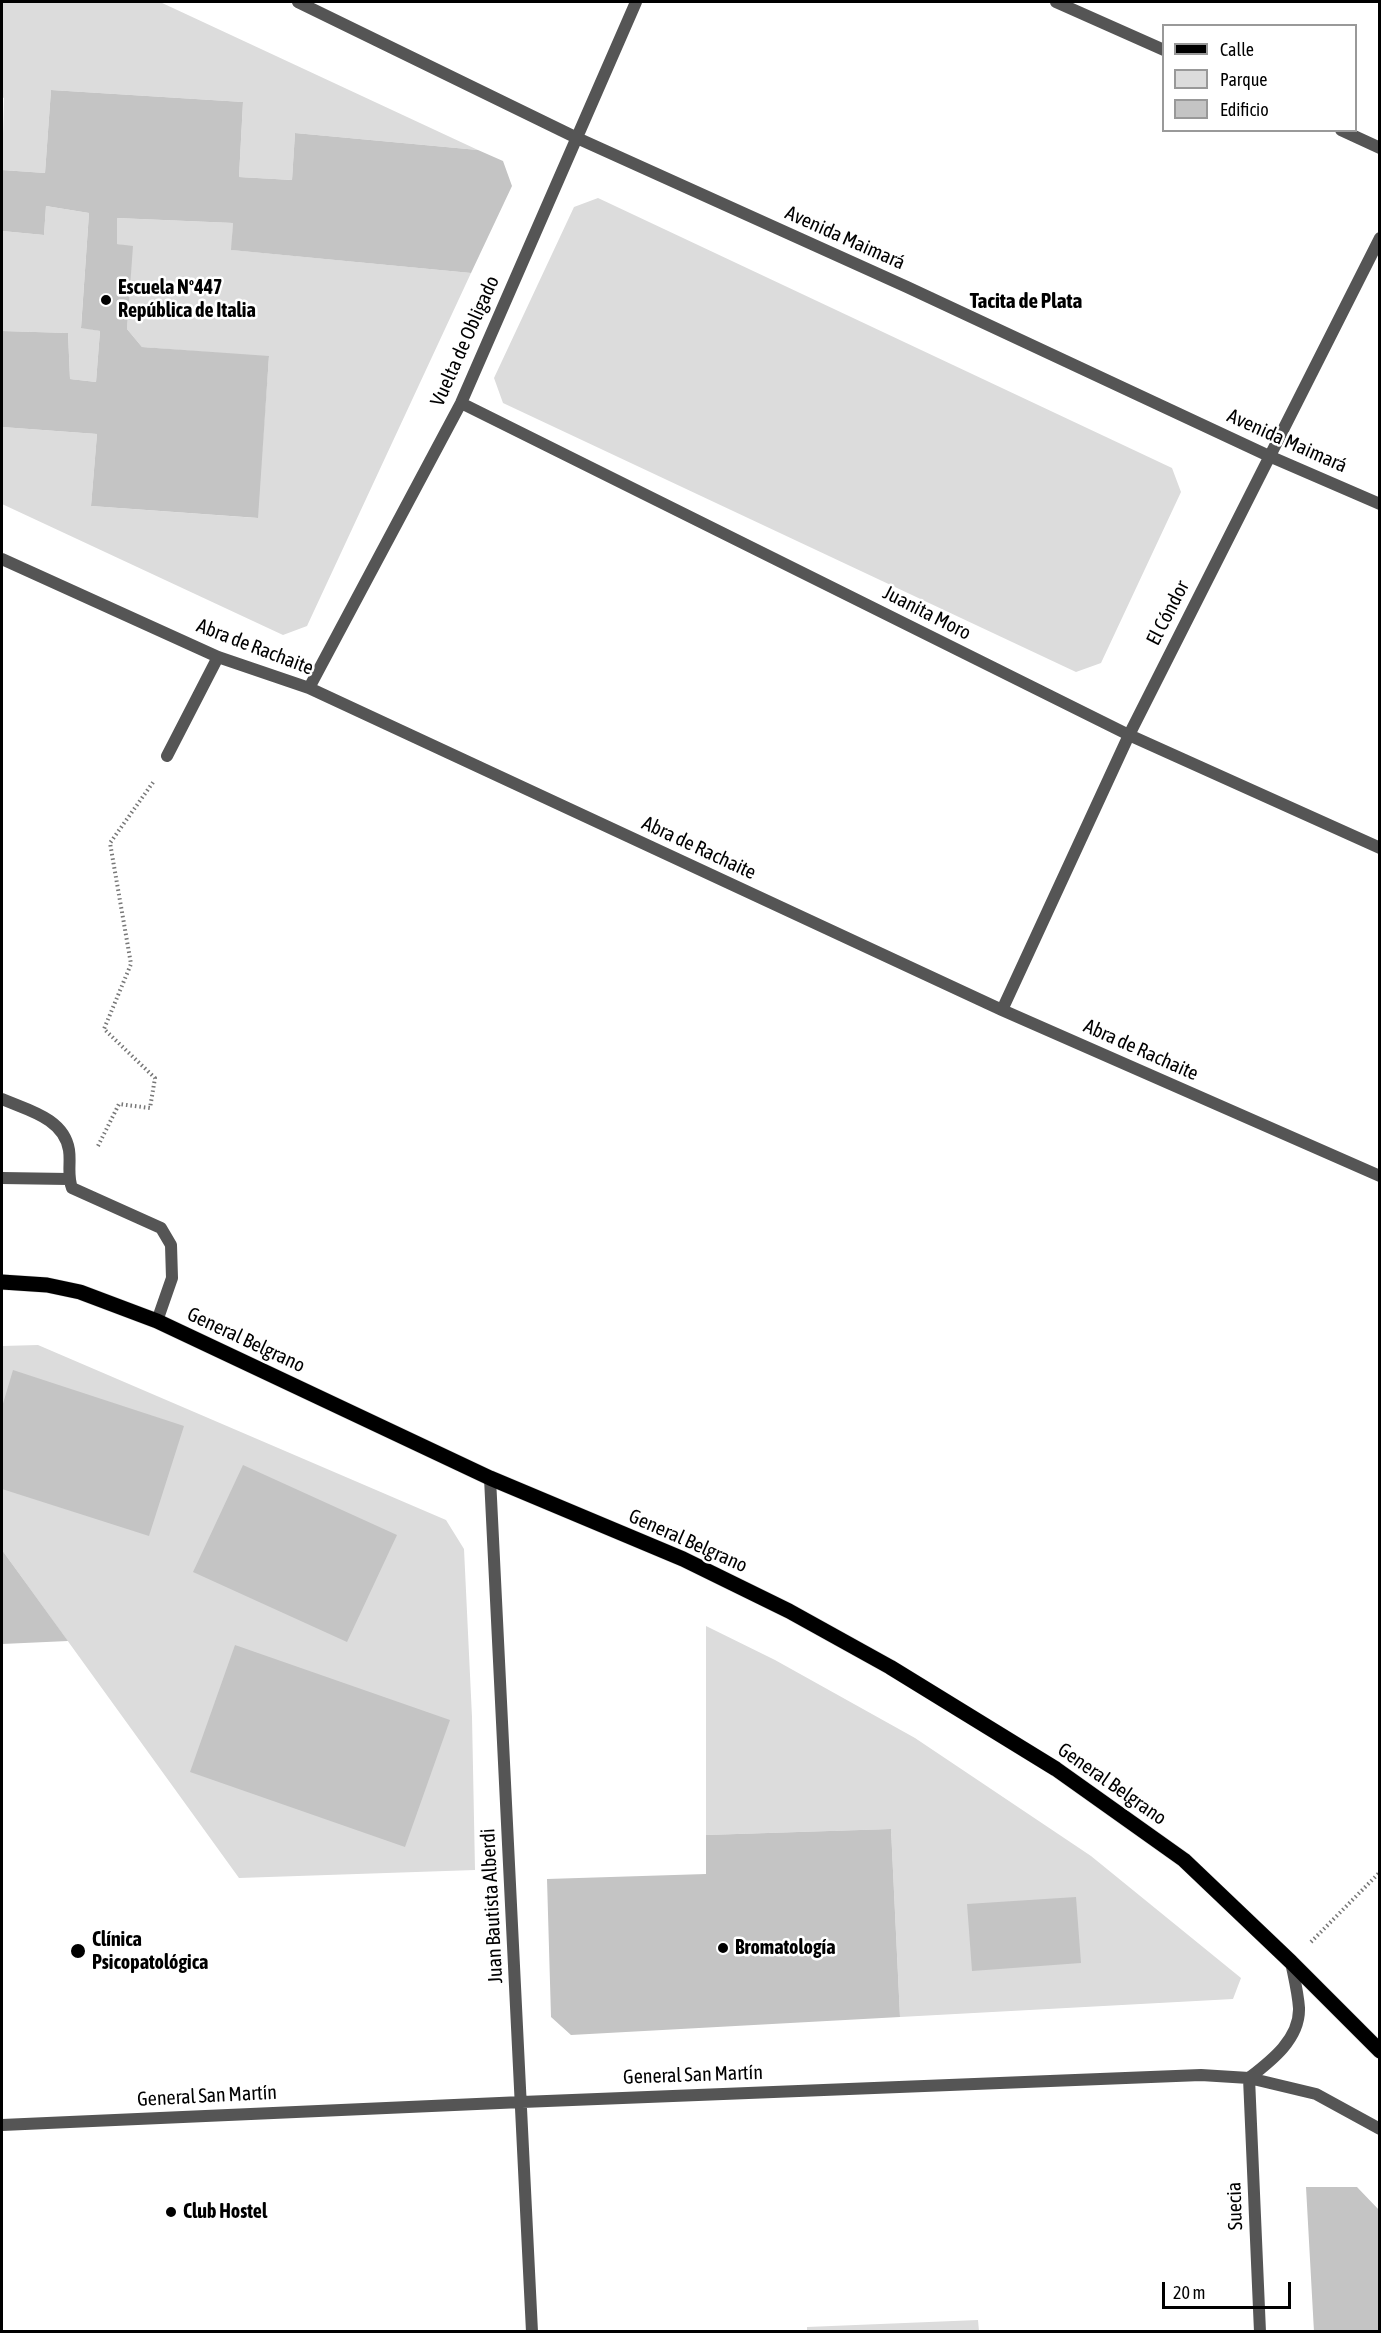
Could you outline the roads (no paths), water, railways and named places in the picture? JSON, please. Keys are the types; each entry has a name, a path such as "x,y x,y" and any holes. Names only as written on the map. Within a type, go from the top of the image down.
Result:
{"main road":[{"name":"General Belgrano","path":"2,1282 47,1285 80,1293 157,1321 490,1478 683,1559 778,1606 890,1667 1056,1769 1184,1860 1380,2051"}],"street":[{"name":"Avenida Maimará","path":"298,2 577,138 908,287 1269,456 1380,504"},
{"name":"Vuelta de Obligado","path":"309,688 461,403 636,2"},
{"path":"1056,2 1162,49"},
{"path":"1345,132 1380,148"},
{"name":"El Cóndor","path":"1002,1010 1129,735 1380,238"},
{"name":"Juanita Moro","path":"461,403 1129,735 1380,848"},
{"name":"Abra de Rachaite","path":"2,560 218,657 309,688 1002,1010 1380,1176"},
{"path":"167,756 218,657"},
{"path":"2,1099 49,1120 59,1128 70,1152 68,1179 72,1188 161,1228 171,1245 172,1278 157,1321"},
{"path":"2,1178 68,1179"},
{"name":"Juan Bautista Alberdi","path":"490,1478 532,2331"},
{"path":"1250,2078 1273,2060 1287,2043 1295,2027 1299,2009 1291,1962"},
{"name":"General San Martín","path":"2,2125 1201,2075 1250,2078 1316,2094 1380,2128"},
{"name":"Suecia","path":"1250,2078 1260,2331"}],"place":[{"name":"Escuela Nº447 República de Italia","path":"106,300"},
{"name":"Bromatología","path":"723,1948"},
{"name":"Clínica Psicopatológica","path":"78,1951"},
{"name":"Club Hostel","path":"171,2212"}],"district":[{"name":"Tacita de Plata","path":"1026,301"}]}
